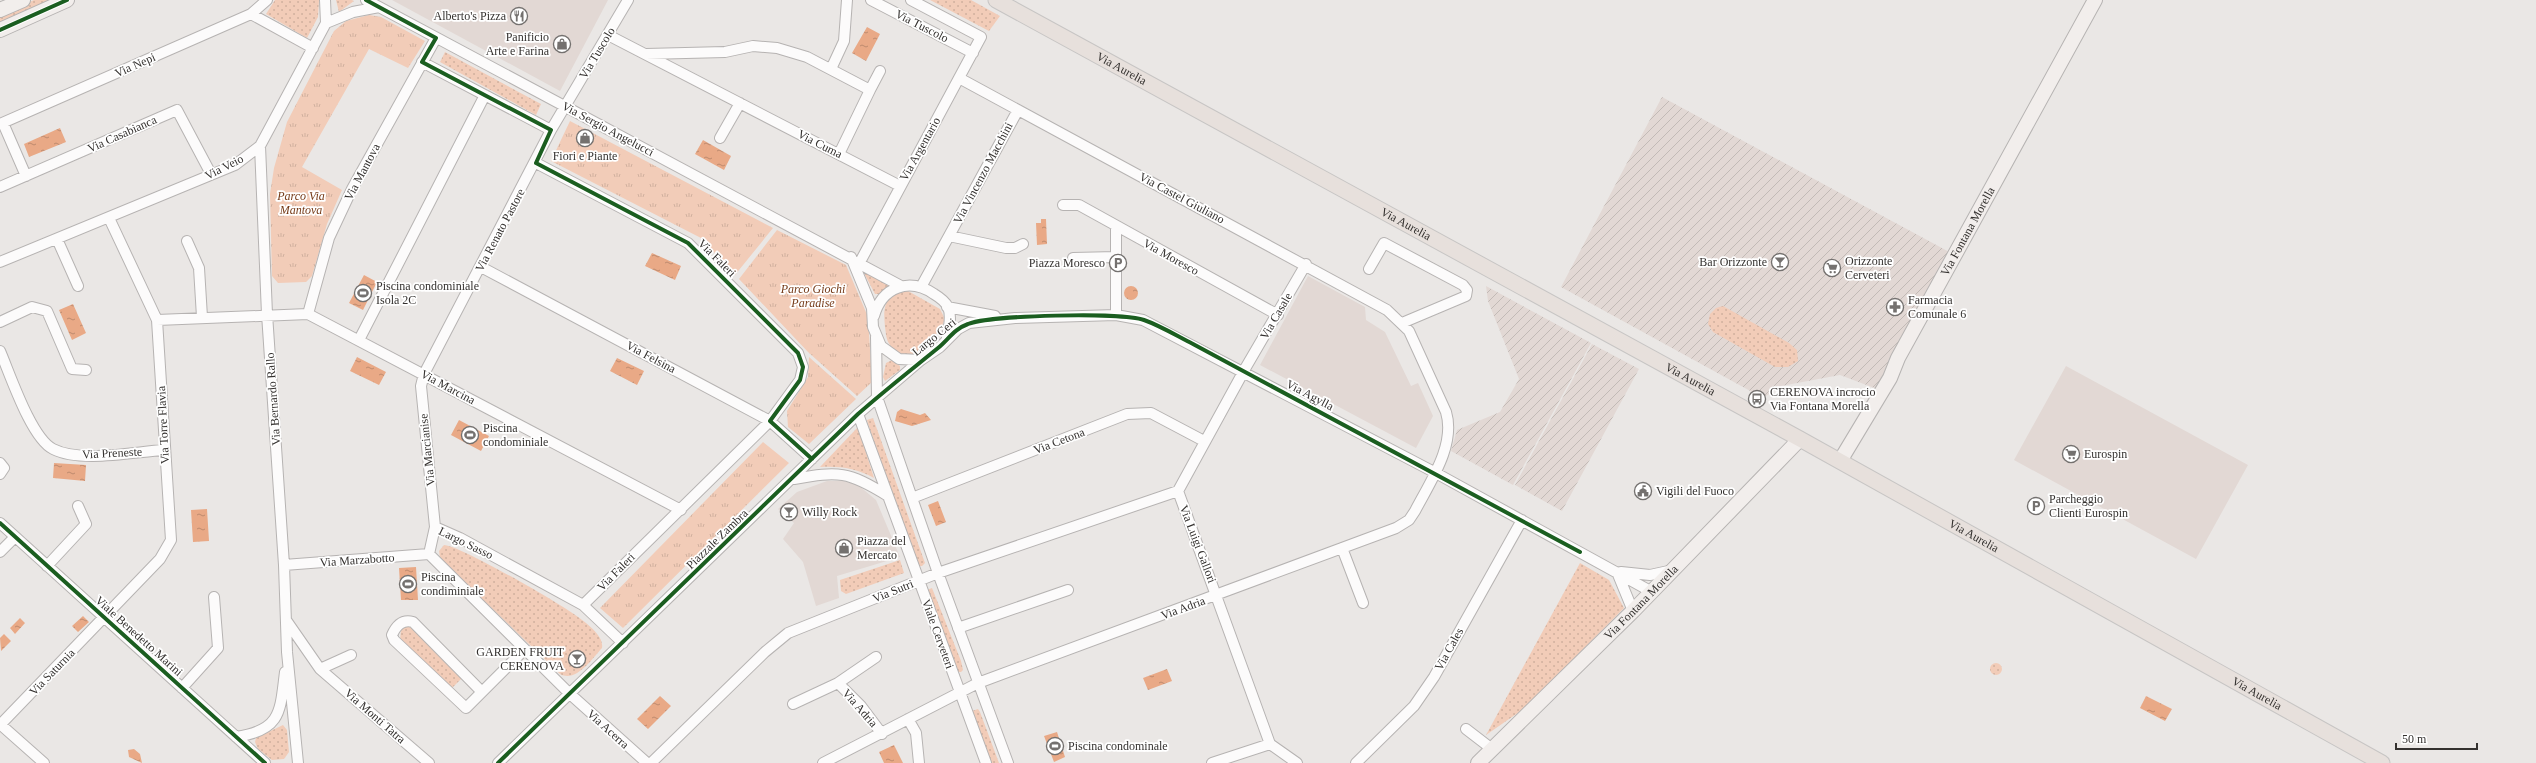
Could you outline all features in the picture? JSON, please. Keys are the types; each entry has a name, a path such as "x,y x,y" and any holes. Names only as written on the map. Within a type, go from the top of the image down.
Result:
{"main road":[{"name":"Via Aurelia","path":"996,0 1840,461 2382,763"}],"street":[{"path":"0,10 23,0"},
{"path":"0,30 66,0"},
{"name":"Via Nepi","path":"1,123 251,14 267,0"},
{"name":"Via Veio","path":"0,262 235,165 260,146 326,23 325,0"},
{"name":"Via Sergio Angelucci","path":"366,0 855,260"},
{"name":"Via Tuscolo","path":"565,106 628,0"},
{"path":"831,70 844,40 848,0"},
{"name":"Via Tuscolo","path":"871,0 973,53"},
{"name":"Via Tuscolo","path":"911,0 981,37"},
{"name":"Via Fontana Morella","path":"1840,461 1890,378 1898,358 2095,0"},
{"path":"326,23 352,12 379,8"},
{"path":"251,14 313,48"},
{"name":"Via Cuma","path":"608,35 900,186"},
{"name":"Via Argentario","path":"855,260 900,186 981,37"},
{"name":"Via Mantova","path":"308,314 329,238 352,190 436,38"},
{"path":"644,54 724,52 758,46 797,53 870,90"},
{"path":"422,62 551,130"},
{"path":"839,154 880,71"},
{"name":"Via Castel Giuliano","path":"959,78 1306,264 1387,310 1409,331 1449,423 1449,437 1434,472"},
{"path":"359,340 485,95"},
{"path":"720,138 740,103"},
{"name":"Via Renato Pastore","path":"424,374 536,162 551,130 565,106"},
{"name":"Via Casabianca","path":"0,187 177,110 211,174"},
{"name":"Via Vincenzo Macchini","path":"921,287 1018,110"},
{"path":"1,123 26,176"},
{"name":"Via Bernardo Rallo","path":"260,146 267,314 284,565 287,652 298,763"},
{"name":"Via Faleri","path":"536,162 688,243 798,353 803,367 800,380 770,421 583,605"},
{"name":"Via Moresco","path":"1063,205 1079,205 1116,227 1278,315"},
{"name":"Via Torre Flavia","path":"105,618 167,551 171,540 164,450 157,320 109,218"},
{"path":"1116,227 1116,315"},
{"name":"Via Vincenzo Macchini","path":"949,236 1006,248 1015,248 1023,244"},
{"path":"57,239 78,286"},
{"path":"187,241 199,268 202,317"},
{"path":"1369,269 1384,243 1463,285 1467,290 1466,296 1402,323"},
{"path":"1073,258 1116,257"},
{"name":"Largo Ceri","path":"855,260 901,286 912,284 921,287 942,299 948,307 950,318 947,338"},
{"name":"Largo Ceri","path":"855,260 872,308 876,337 877,397"},
{"name":"Via Casale","path":"1244,369 1278,315 1306,264"},
{"name":"Via Felsina","path":"481,267 770,421 812,459"},
{"path":"873,318 882,298 901,286"},
{"path":"0,322 32,307 47,311 72,369 86,370"},
{"name":"Largo Ceri","path":"948,307 982,314 1015,318"},
{"name":"Via Marcina","path":"157,320 267,314 308,314 681,510"},
{"name":"Via Agylla","path":"1015,318 1116,315 1144,320 1244,369 1652,592"},
{"name":"Largo Ceri","path":"877,397 921,360 940,347 947,338 970,323 1015,318"},
{"name":"Largo Ceri","path":"876,337 889,354 910,361 921,360"},
{"name":"Via Preneste","path":"0,351 32,427 52,449 78,456 164,450"},
{"name":"Via Luigi Gallori","path":"1244,369 1178,491 1218,595 1270,744"},
{"name":"Via Marcianise","path":"424,374 421,386 434,527"},
{"name":"Piazzale Zambra","path":"498,763 877,397"},
{"name":"Viale Cerveteri","path":"877,397 938,573 1008,763"},
{"name":"Via Cetona","path":"912,498 1127,414 1151,413 1204,441"},
{"name":"Viale Cerveteri","path":"858,414 986,763"},
{"name":"Via Fontana Morella","path":"1478,763 1652,592 1800,439"},
{"path":"0,463 4,468 0,474"},
{"name":"Via Adria","path":"823,763 882,734 978,683 1396,528 1409,520 1434,472"},
{"path":"794,478 842,473 860,479 888,496"},
{"name":"Via Sutri","path":"651,763 765,652 788,633 938,573 1178,491"},
{"path":"47,566 86,524 78,506"},
{"name":"Via Cales","path":"1356,763 1414,706 1426,688 1522,520"},
{"name":"Viale Benedetto Marini","path":"0,523 265,763"},
{"name":"Largo Sasso","path":"429,554 434,527 460,538 583,605 623,643"},
{"path":"0,552 15,537"},
{"path":"1342,548 1363,603"},
{"path":"429,554 570,694"},
{"name":"Via Marzabotto","path":"284,565 429,554"},
{"path":"1633,611 1617,572 1650,575 1673,570"},
{"name":"Viale Cerveteri","path":"958,628 1068,590"},
{"name":"Viale Benedetto Marini","path":"182,688 218,648 214,597"},
{"name":"Via Saturnia","path":"0,725 105,618"},
{"name":"Via Monti Tatra","path":"286,620 320,669 429,763"},
{"path":"482,692 413,622 398,624 392,634 394,640 466,708 482,692 524,650"},
{"name":"Via Bernardo Rallo","path":"236,737 262,729 279,713 287,652"},
{"path":"320,669 351,656"},
{"name":"Via Adria","path":"793,704 838,683 876,658"},
{"name":"Via Adria","path":"838,683 861,706 882,734"},
{"name":"Via Acerra","path":"570,694 647,763"},
{"path":"908,719 916,732 920,763"},
{"path":"0,725 44,763"},
{"path":"1466,729 1492,749"},
{"path":"1212,763 1270,744 1297,763"}],"shaded area":[{"path":"392,0 608,0 560,91"},
{"path":"1662,97 1953,254 1877,389 1840,375 1781,386 1763,398 1561,287"},
{"path":"1308,276 1365,307 1366,320 1385,332 1411,386 1418,383 1433,416 1416,448 1260,365"},
{"path":"1486,286 1591,343 1513,485 1451,451 1457,430 1500,412 1519,379 1488,301"},
{"path":"1592,344 1639,369 1562,511 1515,485"},
{"path":"2066,366 2248,465 2196,559 2014,460"},
{"name":"Piazza del Mercato","path":"827,481 844,481 858,485 876,500 900,557 837,576 839,598 816,606 803,562 783,539 794,523 778,509 797,492"}],"green space":[{"path":"34,0 58,0 0,25 0,15"},
{"path":"275,0 319,0 318,17 307,38 266,14"},
{"path":"336,0 352,0 354,1 339,12"},
{"path":"930,0 971,0 1000,16 989,31"},
{"name":"Parco Via Mantova","path":"369,15 381,17 425,41 408,68 369,49 302,167 342,190 327,224 312,276 306,282 278,283 272,276 270,194 274,168 287,122 334,31 346,21"},
{"path":"445,52 541,104 536,115 440,62"},
{"path":"570,121 773,228 735,275 701,238 551,161"},
{"name":"Parco Giochi Paradise","path":"777,230 846,265 868,317 872,382 857,396 808,352 739,279"},
{"path":"865,271 890,284 890,286 879,294 875,294 865,275"},
{"path":"908,291 940,309 945,319 940,330 929,341 926,339 920,345 922,348 911,357 899,353 890,345 886,336 884,320 885,308 890,298 894,295"},
{"path":"1723,306 1789,343 1797,350 1798,361 1788,367 1775,367 1713,332 1708,324 1710,314 1716,308"},
{"path":"809,357 856,399 809,444 788,427 787,411 808,377"},
{"path":"892,360 900,366 900,370 885,381 883,377 886,363"},
{"path":"873,418 925,563 922,566 918,566 868,424 867,420"},
{"path":"858,427 874,478 848,468 820,467"},
{"path":"763,442 789,463 623,628 600,608"},
{"path":"444,545 454,548 490,565 572,613 596,632 601,640 602,648 578,673 566,676 560,674 440,558 439,551"},
{"path":"900,560 904,573 846,594 841,591 840,580"},
{"path":"1580,563 1609,580 1624,608 1525,708 1486,735"},
{"path":"932,588 961,661 963,670 961,672 957,672 927,590"},
{"path":"405,627 412,627 462,678 452,688 400,640 401,629"},
{"path":"1998,663 2001,664 2001,674 1994,675 1991,674 1990,667 1991,664"},
{"path":"978,709 999,763 989,763 972,711"},
{"path":"283,725 287,730 289,752 284,759 272,760 258,749 255,742 256,738"}],"water":[{"path":"867,27 880,34 866,61 852,53"},
{"path":"60,128 66,142 29,157 24,144"},
{"path":"703,140 731,156 724,170 695,154"},
{"path":"1041,219 1046,219 1047,244 1037,245 1036,223 1041,223"},
{"path":"652,253 681,266 675,280 645,266"},
{"name":"Piscina condominiale Isola 2C","path":"364,275 377,282 363,310 349,303"},
{"path":"1131,286 1136,288 1138,293 1136,298 1131,300 1126,298 1124,293 1126,288"},
{"path":"73,304 86,333 72,340 59,310"},
{"path":"357,357 386,372 379,385 350,371"},
{"path":"617,358 644,371 637,385 610,371"},
{"path":"901,409 920,415 925,413 931,420 912,426 895,421 897,412"},
{"name":"Piscina condominiale","path":"459,420 489,436 481,451 451,435"},
{"path":"54,463 86,465 85,481 53,478"},
{"path":"938,501 946,522 936,526 928,505"},
{"path":"207,509 209,541 193,542 191,510"},
{"name":"Piscina condiminiale","path":"416,567 418,600 401,600 399,568"},
{"path":"83,616 89,622 78,632 72,626"},
{"path":"20,618 25,623 15,634 10,628"},
{"path":"4,634 11,641 1,651 0,638"},
{"path":"1167,669 1172,681 1148,690 1143,678"},
{"path":"660,696 671,706 648,729 637,719"},
{"path":"2146,696 2172,709 2165,721 2140,708"},
{"name":"Piscina condominale","path":"1057,732 1065,757 1054,762 1044,736"},
{"path":"894,745 903,763 884,763 879,752"},
{"path":"134,749 140,754 142,763 129,757 128,750"}],"cycle path":[{"path":"0,30 67,0"},
{"path":"366,0 436,38 422,62 551,130 536,163 688,243 798,353 803,367 800,380 770,421 812,459"},
{"path":"498,763 858,414 959,329 968,324 981,321 1002,318 1084,315 1131,318 1150,322 1580,552"},
{"path":"0,523 265,763"}],"place":[{"name":"Alberto's Pizza","path":"519,16"},
{"name":"Panificio Arte e Farina","path":"562,44"},
{"name":"Fiori e Piante","path":"585,138"},
{"name":"Bar Orizzonte","path":"1780,262"},
{"name":"Piazza Moresco","path":"1118,263"},
{"name":"Orizzonte Cerveteri","path":"1832,268"},
{"name":"Piscina condominiale Isola 2C","path":"363,293"},
{"name":"Farmacia Comunale 6","path":"1895,307"},
{"name":"CERENOVA incrocio Via Fontana Morella","path":"1757,399"},
{"name":"Piscina condominiale","path":"470,435"},
{"name":"Eurospin","path":"2071,454"},
{"name":"Vigili del Fuoco","path":"1643,491"},
{"name":"Parcheggio Clienti Eurospin","path":"2036,506"},
{"name":"Willy Rock","path":"789,512"},
{"name":"Piazza del Mercato","path":"844,548"},
{"name":"Piscina condiminiale","path":"408,584"},
{"name":"GARDEN FRUIT CERENOVA","path":"577,659"},
{"name":"Piscina condominale","path":"1055,746"}]}
